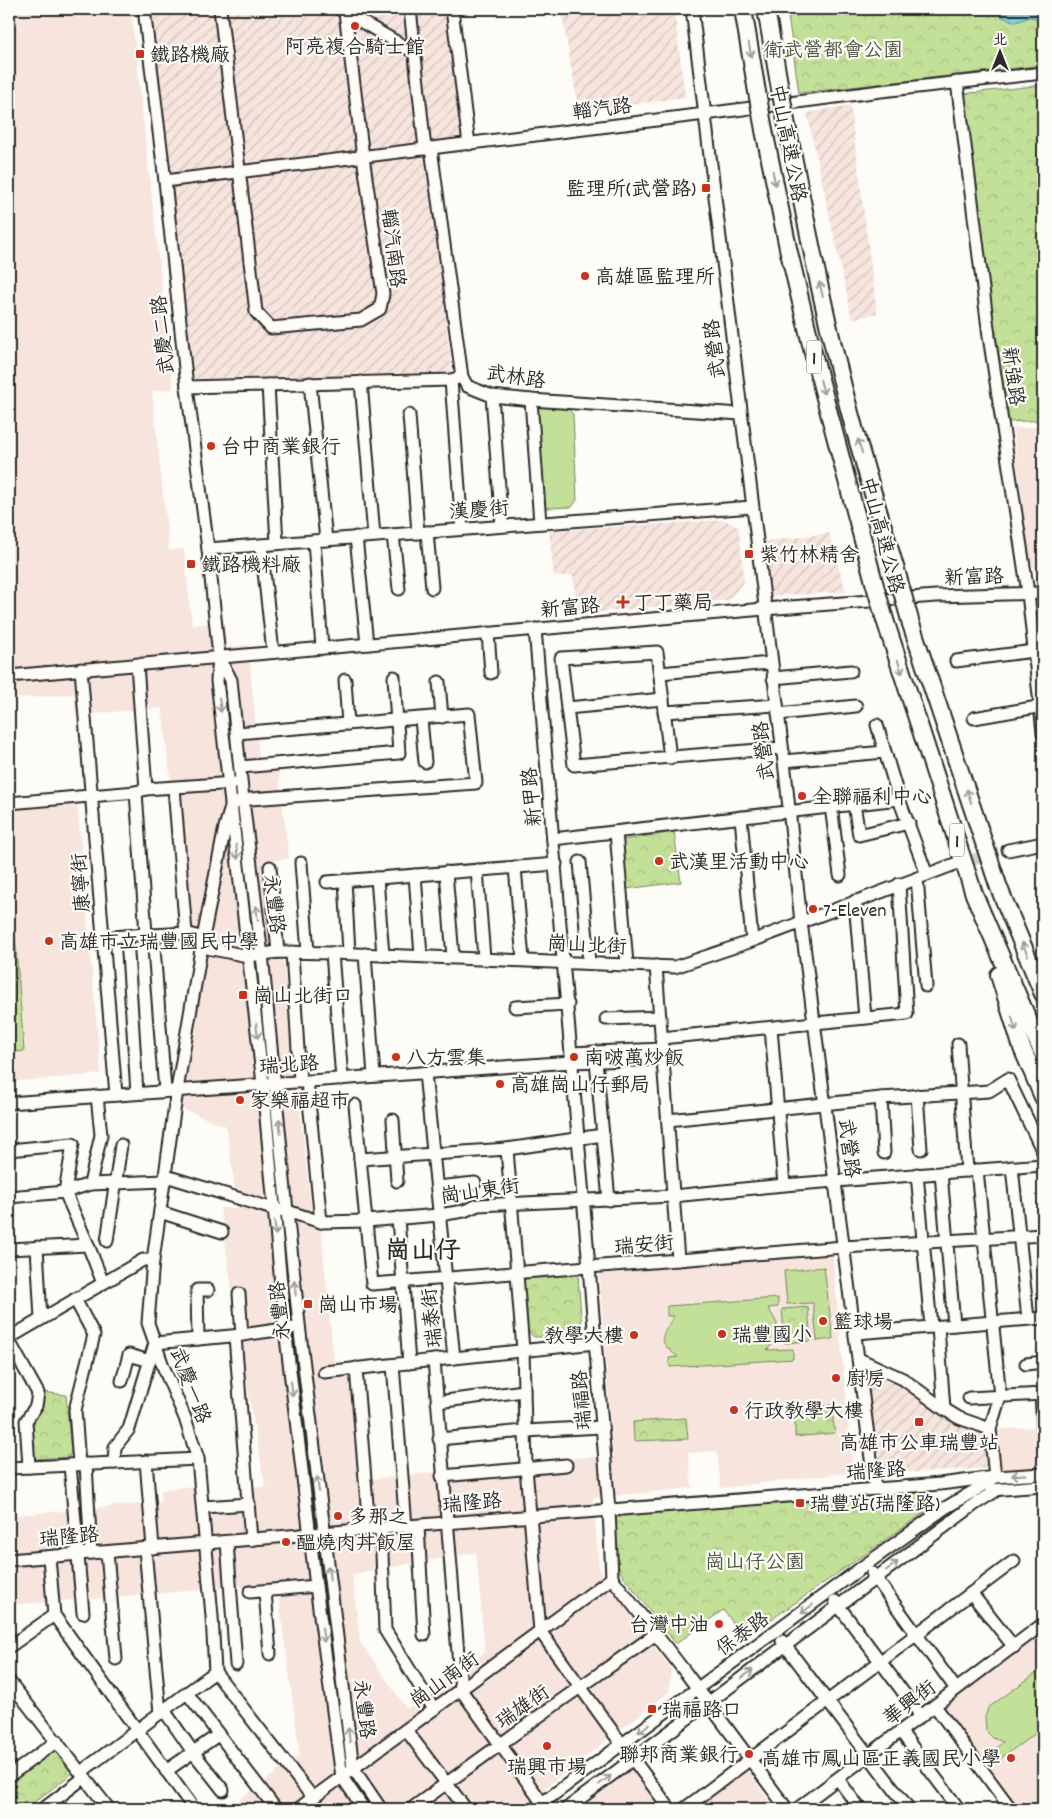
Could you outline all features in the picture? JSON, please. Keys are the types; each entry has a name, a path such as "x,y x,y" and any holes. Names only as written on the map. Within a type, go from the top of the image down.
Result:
{"highway":[{"name":"中山高速公路","path":"742,9 788,248 813,353 874,582 974,894 1043,1054"},
{"name":"中山高速公路","path":"766,9 812,253 853,423 911,624 999,888 1043,994"},
{"path":"974,894 1022,1048 1043,1097"}],"street":[{"name":"武慶二路","path":"144,9 187,388 208,549 219,657 217,681 232,804 225,827 202,943"},
{"path":"220,9 240,172"},
{"name":"武林路","path":"410,9 457,378 467,386 492,396 741,414"},
{"path":"452,9 469,144"},
{"name":"武營路","path":"692,9 784,762 801,922 816,1024 875,1489"},
{"path":"342,10 414,52"},
{"path":"342,10 363,157"},
{"name":"輜汽路","path":"165,181 881,91 1043,73"},
{"name":"新強路","path":"957,82 988,326 1028,593 1042,706 1043,733"},
{"name":"輜汽南路","path":"240,172 256,312 271,328 361,320 380,309 383,294 363,157"},
{"path":"187,388 457,378 462,529"},
{"path":"361,382 374,536"},
{"path":"310,383 320,540 322,648"},
{"path":"268,385 277,543"},
{"path":"492,396 502,526"},
{"path":"532,400 540,523"},
{"path":"409,415 422,532 432,588"},
{"name":"漢慶街","path":"208,549 752,507"},
{"path":"393,534 398,590"},
{"path":"356,537 368,644"},
{"path":"261,544 273,652"},
{"name":"新富路","path":"9,676 764,609 936,596 1043,593"},
{"name":"新甲路","path":"535,629 564,961"},
{"path":"488,633 491,674"},
{"path":"956,661 1034,651"},
{"path":"670,758 657,652 561,658 574,765 670,758 782,748"},
{"name":"武慶二路","path":"219,657 231,680 243,800"},
{"path":"660,673 771,663"},
{"path":"137,664 141,791 150,934 165,1091"},
{"name":"康寧街","path":"81,669 116,1095"},
{"path":"773,678 851,671"},
{"path":"241,767 399,753 394,677"},
{"path":"345,680 348,724"},
{"path":"439,682 442,717"},
{"path":"567,708 663,699"},
{"path":"664,712 856,706"},
{"path":"974,718 1042,706"},
{"path":"232,804 243,800 476,783 469,714 237,733"},
{"path":"421,719 425,762"},
{"path":"877,725 899,799 909,823 922,876 926,986"},
{"path":"784,762 885,752"},
{"path":"9,803 242,782"},
{"path":"174,788 186,933"},
{"path":"553,839 899,799"},
{"name":"永豐路","path":"243,800 262,954 300,1327 353,1768 381,1809"},
{"name":"永豐路","path":"232,804 263,1084 285,1329 316,1586 342,1777 364,1809"},
{"path":"854,804 859,835 909,823"},
{"path":"831,806 840,874"},
{"path":"741,817 752,941"},
{"path":"616,832 627,964"},
{"path":"1008,850 1043,843"},
{"path":"580,862 589,962"},
{"path":"301,863 308,952"},
{"path":"327,882 556,864"},
{"name":"崗山北街","path":"103,938 186,933 202,943 248,956 278,952 308,952 675,966 752,941 954,864"},
{"path":"270,866 278,952"},
{"path":"515,867 523,960"},
{"path":"478,870 484,958"},
{"path":"446,872 453,957"},
{"path":"415,875 421,956"},
{"path":"377,878 383,955"},
{"path":"345,880 349,953"},
{"path":"571,1058 596,1061 771,1028 907,1014 898,884"},
{"path":"855,901 865,1018"},
{"path":"127,937 137,1093"},
{"name":"武慶一路","path":"202,943 153,1260 148,1322 163,1366 185,1418 198,1458 215,1672"},
{"path":"292,952 304,1082 321,1222"},
{"path":"332,953 342,1079"},
{"path":"365,954 374,1076"},
{"name":"瑞福路","path":"564,961 609,1510 612,1578"},
{"path":"656,966 678,1260"},
{"path":"515,1007 568,1004"},
{"path":"606,1019 660,1017"},
{"path":"771,1028 784,1184"},
{"path":"958,1044 961,1092 972,1170 985,1239 994,1323 1000,1396 990,1429 995,1477 1043,1474"},
{"path":"571,1058 662,1049"},
{"name":"瑞北路","path":"9,1102 425,1073 571,1058"},
{"path":"596,1061 608,1200"},
{"name":"瑞泰街","path":"425,1073 454,1358 595,1343"},
{"path":"668,1120 881,1098 989,1091 1008,1079 1043,1152"},
{"path":"917,1095 921,1148"},
{"path":"90,1184 101,1135 97,1096"},
{"path":"881,1098 884,1153"},
{"path":"355,1105 366,1220"},
{"path":"393,1120 397,1181"},
{"path":"360,1159 507,1149 578,1137 603,1135"},
{"path":"9,1150 73,1144 65,1192 103,1283"},
{"path":"107,1240 121,1145"},
{"path":"507,1149 523,1350 526,1468 540,1631 670,1809"},
{"name":"崗山東街","path":"9,1197 65,1192 90,1184 165,1179 273,1209 287,1211 321,1222 439,1215 464,1211 478,1205 673,1196 784,1184 1043,1165"},
{"path":"1012,1167 1028,1319"},
{"path":"941,1173 954,1325"},
{"path":"917,1174 923,1242 944,1409"},
{"path":"437,1186 475,1183"},
{"path":"160,1212 222,1232"},
{"path":"398,1218 410,1363"},
{"name":"瑞安街","path":"366,1220 372,1284 844,1247 1043,1235"},
{"path":"9,1249 88,1245"},
{"path":"37,1247 41,1319"},
{"path":"29,1467 26,1421 36,1406 38,1393 9,1339 143,1260 153,1260"},
{"path":"198,1339 197,1290 208,1290"},
{"path":"239,1294 239,1336 248,1504 252,1540"},
{"path":"75,1299 94,1335 74,1410 78,1464 79,1554 83,1613"},
{"path":"856,1333 1043,1318"},
{"path":"114,1463 115,1448 130,1429 155,1343 239,1336 300,1327"},
{"path":"122,1381 129,1355 150,1361"},
{"path":"324,1372 454,1358"},
{"path":"859,1359 903,1379 959,1418 990,1429"},
{"path":"434,1360 461,1690 542,1807"},
{"path":"1026,1364 1043,1362"},
{"path":"393,1364 406,1526"},
{"path":"356,1368 369,1529"},
{"path":"437,1402 524,1391"},
{"path":"968,1398 1042,1394 1043,1427"},
{"path":"439,1439 525,1431 602,1427"},
{"path":"9,1468 198,1458"},
{"path":"146,1461 149,1549 162,1712 223,1790"},
{"path":"78,1464 91,1553"},
{"path":"442,1476 566,1465"},
{"name":"保泰路","path":"542,1807 697,1688 973,1486 995,1477"},
{"path":"940,1484 949,1493 950,1502 945,1508"},
{"name":"瑞隆路","path":"9,1560 381,1528 940,1484 973,1486"},
{"path":"975,1504 973,1486 997,1490 1043,1486"},
{"name":"保泰路","path":"566,1809 975,1504 997,1490"},
{"path":"203,1507 248,1504"},
{"path":"418,1526 424,1635"},
{"path":"381,1528 385,1630 434,1709"},
{"path":"226,1542 236,1664"},
{"path":"108,1552 116,1659"},
{"path":"49,1557 54,1615 194,1809"},
{"path":"684,1809 1014,1561"},
{"path":"866,1565 956,1689"},
{"path":"612,1578 787,1809"},
{"name":"崗山南街","path":"298,1809 612,1578"},
{"path":"250,1592 316,1586"},
{"path":"265,1591 270,1654"},
{"path":"828,1592 921,1716"},
{"path":"971,1593 1014,1647"},
{"path":"9,1647 54,1615"},
{"name":"華興街","path":"797,1809 1043,1624"},
{"path":"775,1632 909,1809"},
{"name":"瑞雄街","path":"411,1809 656,1634"},
{"path":"43,1809 137,1730 215,1672 313,1798"},
{"path":"9,1681 110,1809"},
{"path":"187,1693 276,1809"},
{"path":"935,1706 1010,1809"},
{"path":"406,1730 466,1809"},
{"path":"901,1732 959,1809"},
{"path":"166,1771 218,1735"},
{"path":"9,1776 57,1741"},
{"path":"838,1779 860,1809"}],"shaded area":[{"path":"9,9 131,9 173,389 152,391 169,550 184,549 192,626 224,620 227,647 248,645 259,760 277,761 289,859 272,860 311,1209 321,1228 334,1362 351,1363 357,1481 557,1459 613,1458 599,1270 832,1250 853,1472 721,1488 717,1451 688,1453 692,1488 593,1498 599,1569 671,1669 669,1692 544,1789 558,1809 530,1809 523,1801 511,1809 227,1809 300,1755 277,1584 9,1605 9,1516 161,1502 161,1490 196,1486 199,1502 239,1499 239,1489 276,1486 265,1486 240,1345 220,1208 238,1208 226,1126 180,1108 184,1070 209,935 189,931 162,708 76,715 74,694 9,699","holes":["476,1552 485,1652 407,1709 360,1642 352,1574"]},
{"path":"148,9 448,9 466,140 425,145 452,372 187,379"},
{"path":"561,9 674,9 685,97 579,112"},
{"path":"850,105 877,313 852,319 807,113"},
{"path":"1043,427 1043,571 1038,571 1029,561 1013,428"},
{"path":"725,520 739,528 744,581 729,600 578,614 573,576 554,576 549,531"},
{"path":"829,533 846,592 770,596 761,542"},
{"name":"高雄市立瑞豐國民中學","path":"77,803 101,1074 9,1082 9,809"},
{"name":"高雄市公車瑞豐站","path":"866,1370 898,1379 984,1430 987,1468 880,1474"},
{"path":"1043,1426 1043,1468 1001,1471 995,1430"},
{"name":"高雄市鳳山區正義國民小學","path":"1043,1630 1043,1809 1013,1809 943,1706"},
{"path":"632,1766 672,1809 574,1809"},
{"path":"746,1768 775,1809 691,1809"}],"green space":[{"name":"衛武營都會公園","path":"787,9 1043,9 1043,65 799,93"},
{"path":"1043,85 1043,420 1008,422 962,94"},
{"path":"538,406 568,409 573,414 577,500 572,507 547,508 543,504 535,411"},
{"path":"674,832 681,882 626,889 621,846 623,840"},
{"path":"9,933 15,933 24,1051 14,1052 14,1048 9,1052 9,1038 12,1032 9,997"},
{"name":"籃球場","path":"824,1267 833,1339 817,1341 813,1303 787,1304 784,1271"},
{"path":"573,1273 578,1275 582,1329 576,1336 534,1337 528,1332 523,1284 526,1277"},
{"path":"778,1298 778,1307 768,1308 777,1323 774,1342 767,1350 793,1349 793,1359 670,1367 669,1358 678,1357 671,1352 663,1339 666,1329 674,1316 667,1316 667,1306"},
{"path":"808,1307 811,1341 785,1343 782,1309"},
{"path":"34,1391 66,1395 71,1452 69,1457 36,1459 32,1456 26,1412"},
{"path":"831,1405 835,1433 795,1437 795,1410"},
{"path":"686,1418 688,1439 634,1441 633,1422"},
{"name":"崗山仔公園","path":"922,1493 928,1510 745,1638 723,1610 676,1644 617,1568 616,1514"},
{"path":"1043,1668 1043,1728 997,1761 991,1753 1003,1742 993,1738 986,1731 985,1717 988,1708"},
{"path":"52,1743 74,1772 25,1809 9,1809 9,1775"}],"water":[{"path":"993,9 1043,9 1043,21 1030,17 1016,22 1002,17"}],"tunnel":[{"path":"956,864 1008,850"}],"place":[{"name":"阿亮複合騎士館","path":"355,26"},
{"name":"鐵路機廠","path":"140,54"},
{"name":"監理所(武營路)","path":"706,188"},
{"name":"高雄區監理所","path":"585,276"},
{"name":"台中商業銀行","path":"211,446"},
{"name":"紫竹林精舍","path":"749,554"},
{"name":"鐵路機料廠","path":"191,564"},
{"name":"丁丁藥局","path":"623,602"},
{"name":"全聯福利中心","path":"802,796"},
{"name":"武漢里活動中心","path":"659,861"},
{"name":"7-Eleven","path":"813,909"},
{"name":"高雄市立瑞豐國民中學","path":"49,941"},
{"name":"崗山北街口","path":"243,995"},
{"name":"八方雲集","path":"396,1057"},
{"name":"南啵萬炒飯","path":"574,1057"},
{"name":"高雄崗山仔郵局","path":"500,1084"},
{"name":"家樂福超市","path":"240,1100"},
{"name":"崗山市場","path":"308,1304"},
{"name":"籃球場","path":"823,1321"},
{"name":"瑞豐國小","path":"722,1334"},
{"name":"教學大樓","path":"634,1335"},
{"name":"廚房","path":"836,1378"},
{"name":"行政教學大樓","path":"734,1410"},
{"name":"高雄市公車瑞豐站","path":"919,1422"},
{"name":"瑞豐站(瑞隆路)","path":"800,1503"},
{"name":"多那之","path":"338,1516"},
{"name":"醞燒肉丼飯屋","path":"286,1542"},
{"name":"台灣中油","path":"719,1624"},
{"name":"瑞福路口","path":"652,1709"},
{"name":"瑞興市場","path":"547,1746"},
{"name":"聯邦商業銀行","path":"749,1754"},
{"name":"高雄市鳳山區正義國民小學","path":"1011,1758"}],"district":[{"name":"崗山仔","path":"423,1249"}]}
